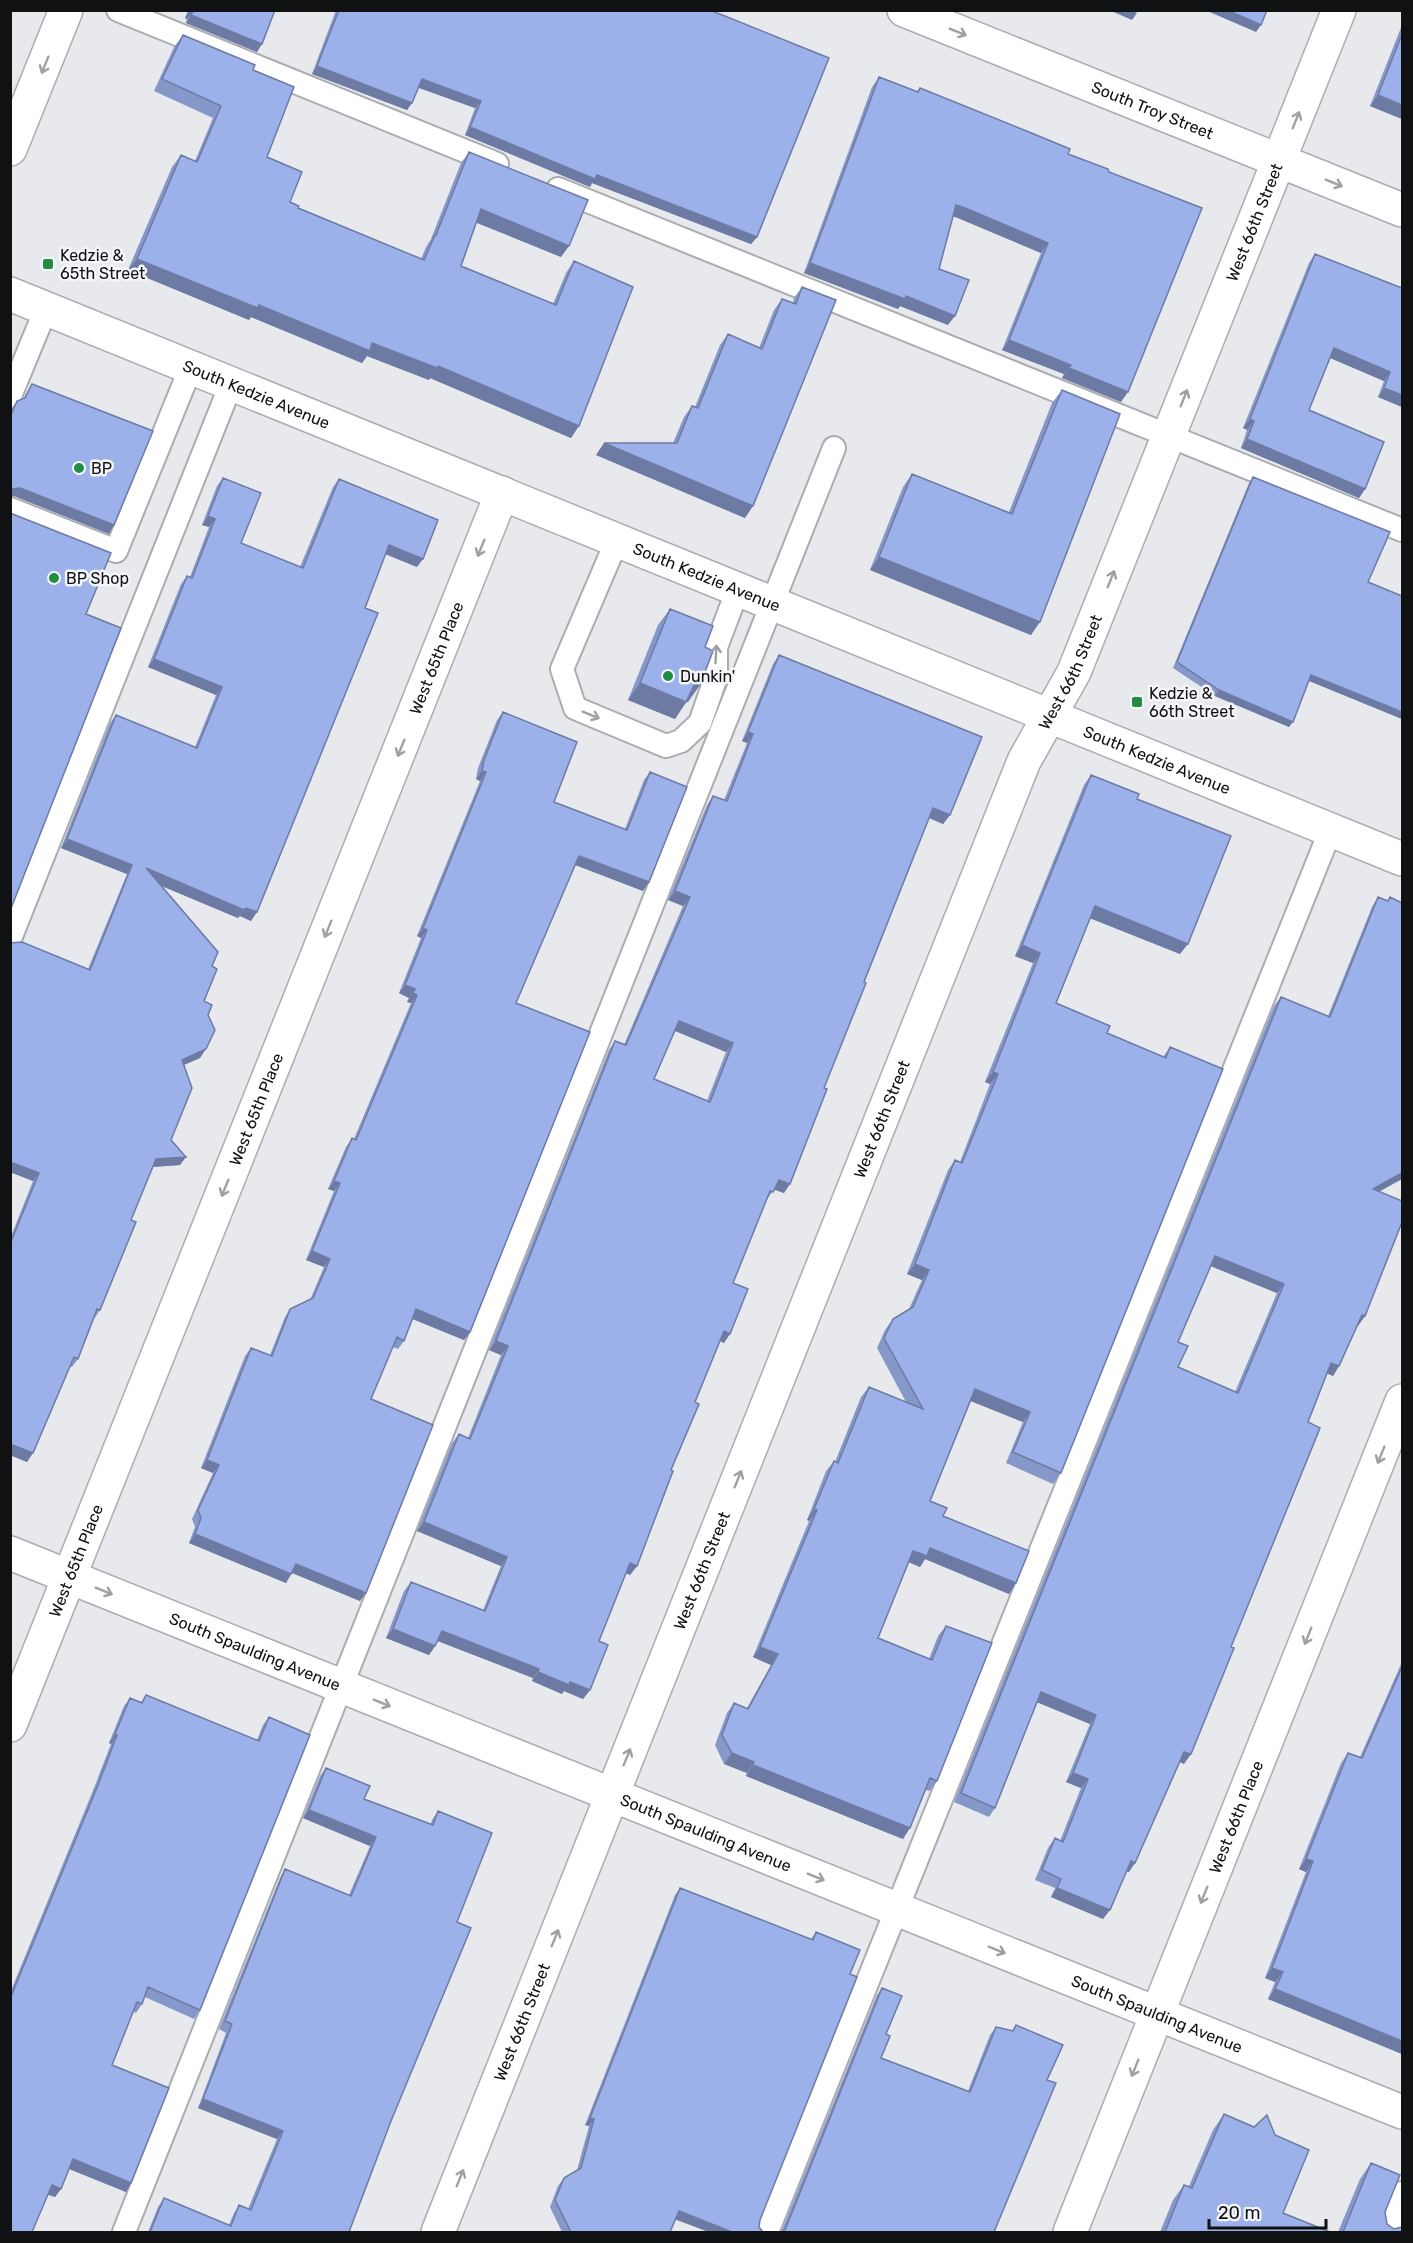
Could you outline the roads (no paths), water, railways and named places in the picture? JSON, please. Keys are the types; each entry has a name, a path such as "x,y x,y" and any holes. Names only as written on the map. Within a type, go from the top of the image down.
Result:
{"street":[{"path":"10,149 66,10"},
{"name":"South Troy Street","path":"904,10 1402,210"},
{"name":"West 66th Street","path":"438,2232 1024,761 1074,672 1339,10"},
{"name":"South Kedzie Avenue","path":"10,294 1402,859"},
{"name":"West 65th Place","path":"10,1725 502,493"},
{"name":"West 66th Place","path":"1070,2232 1402,1401"},
{"name":"South Spaulding Avenue","path":"10,1553 1402,2112"}],"lane":[{"path":"118,10 516,172"},
{"path":"537,180 1402,531"},
{"path":"10,396 46,309"},
{"path":"10,509 116,551 190,367"},
{"path":"10,939 231,384"},
{"path":"124,2232 834,448"},
{"path":"617,540 562,669 575,708 666,746 681,741 700,723 716,677 716,647 738,589"},
{"path":"767,2232 1331,829"},
{"path":"1387,2232 1402,2193"}],"place":[{"name":"Kedzie & 65th Street","path":"48,264"},
{"name":"BP","path":"79,468"},
{"name":"BP Shop","path":"54,578"},
{"name":"Dunkin'","path":"668,676"},
{"name":"Kedzie & 66th Street","path":"1137,702"}]}
